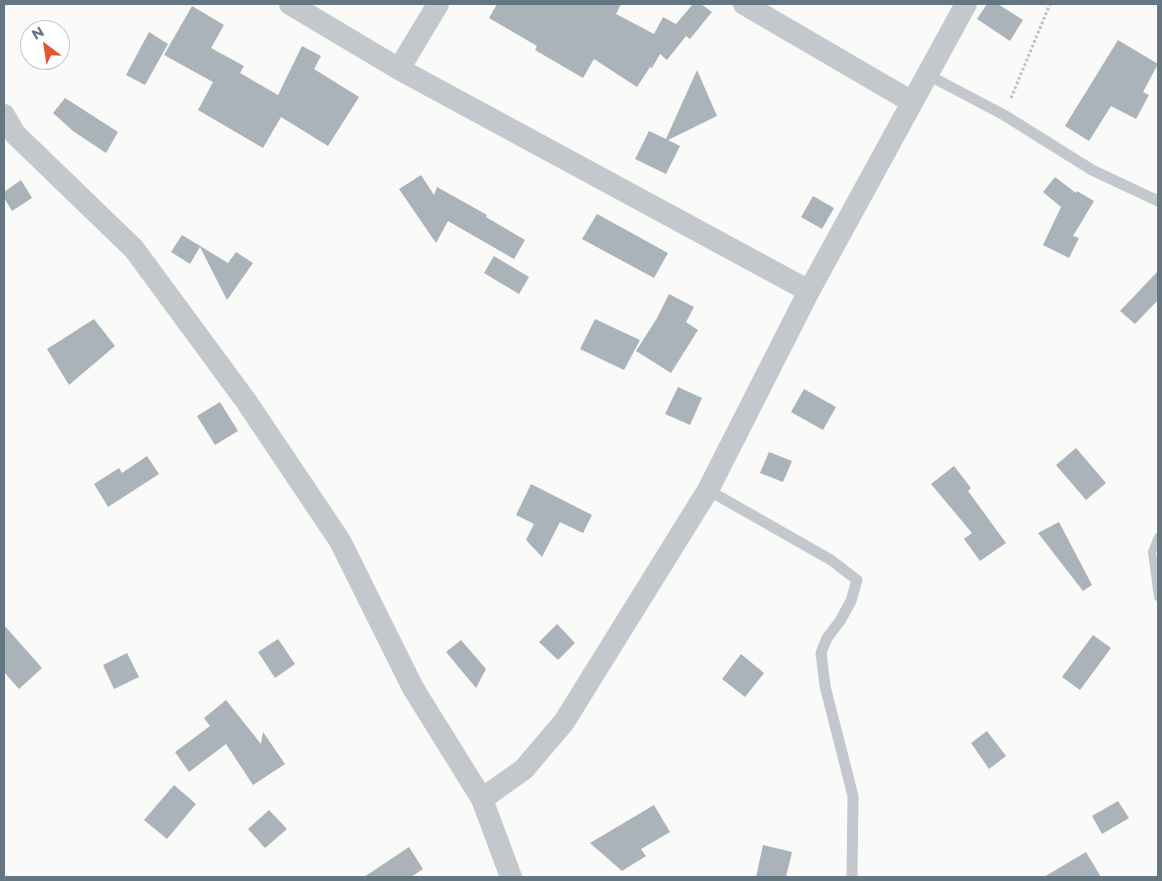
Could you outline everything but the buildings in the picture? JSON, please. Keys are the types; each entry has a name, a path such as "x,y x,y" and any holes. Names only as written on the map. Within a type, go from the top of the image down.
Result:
{"street":[{"path":"290,4 399,69 809,291"},
{"path":"399,69 438,4"},
{"path":"744,4 912,102"},
{"path":"482,799 524,769 564,722 708,490 809,291 966,4"},
{"path":"4,115 15,134 134,249 246,401 340,541 413,688 482,799 512,877"}],"lane":[{"path":"928,75 1004,116 1092,170 1158,201"},
{"path":"708,490 831,560 857,580 851,601 840,621 826,638 821,653 825,686 852,796 852,877"}],"path":[{"path":"1004,116 1050,4"}],"waterway":[{"path":"1158,537 1152,552 1158,597"}]}
